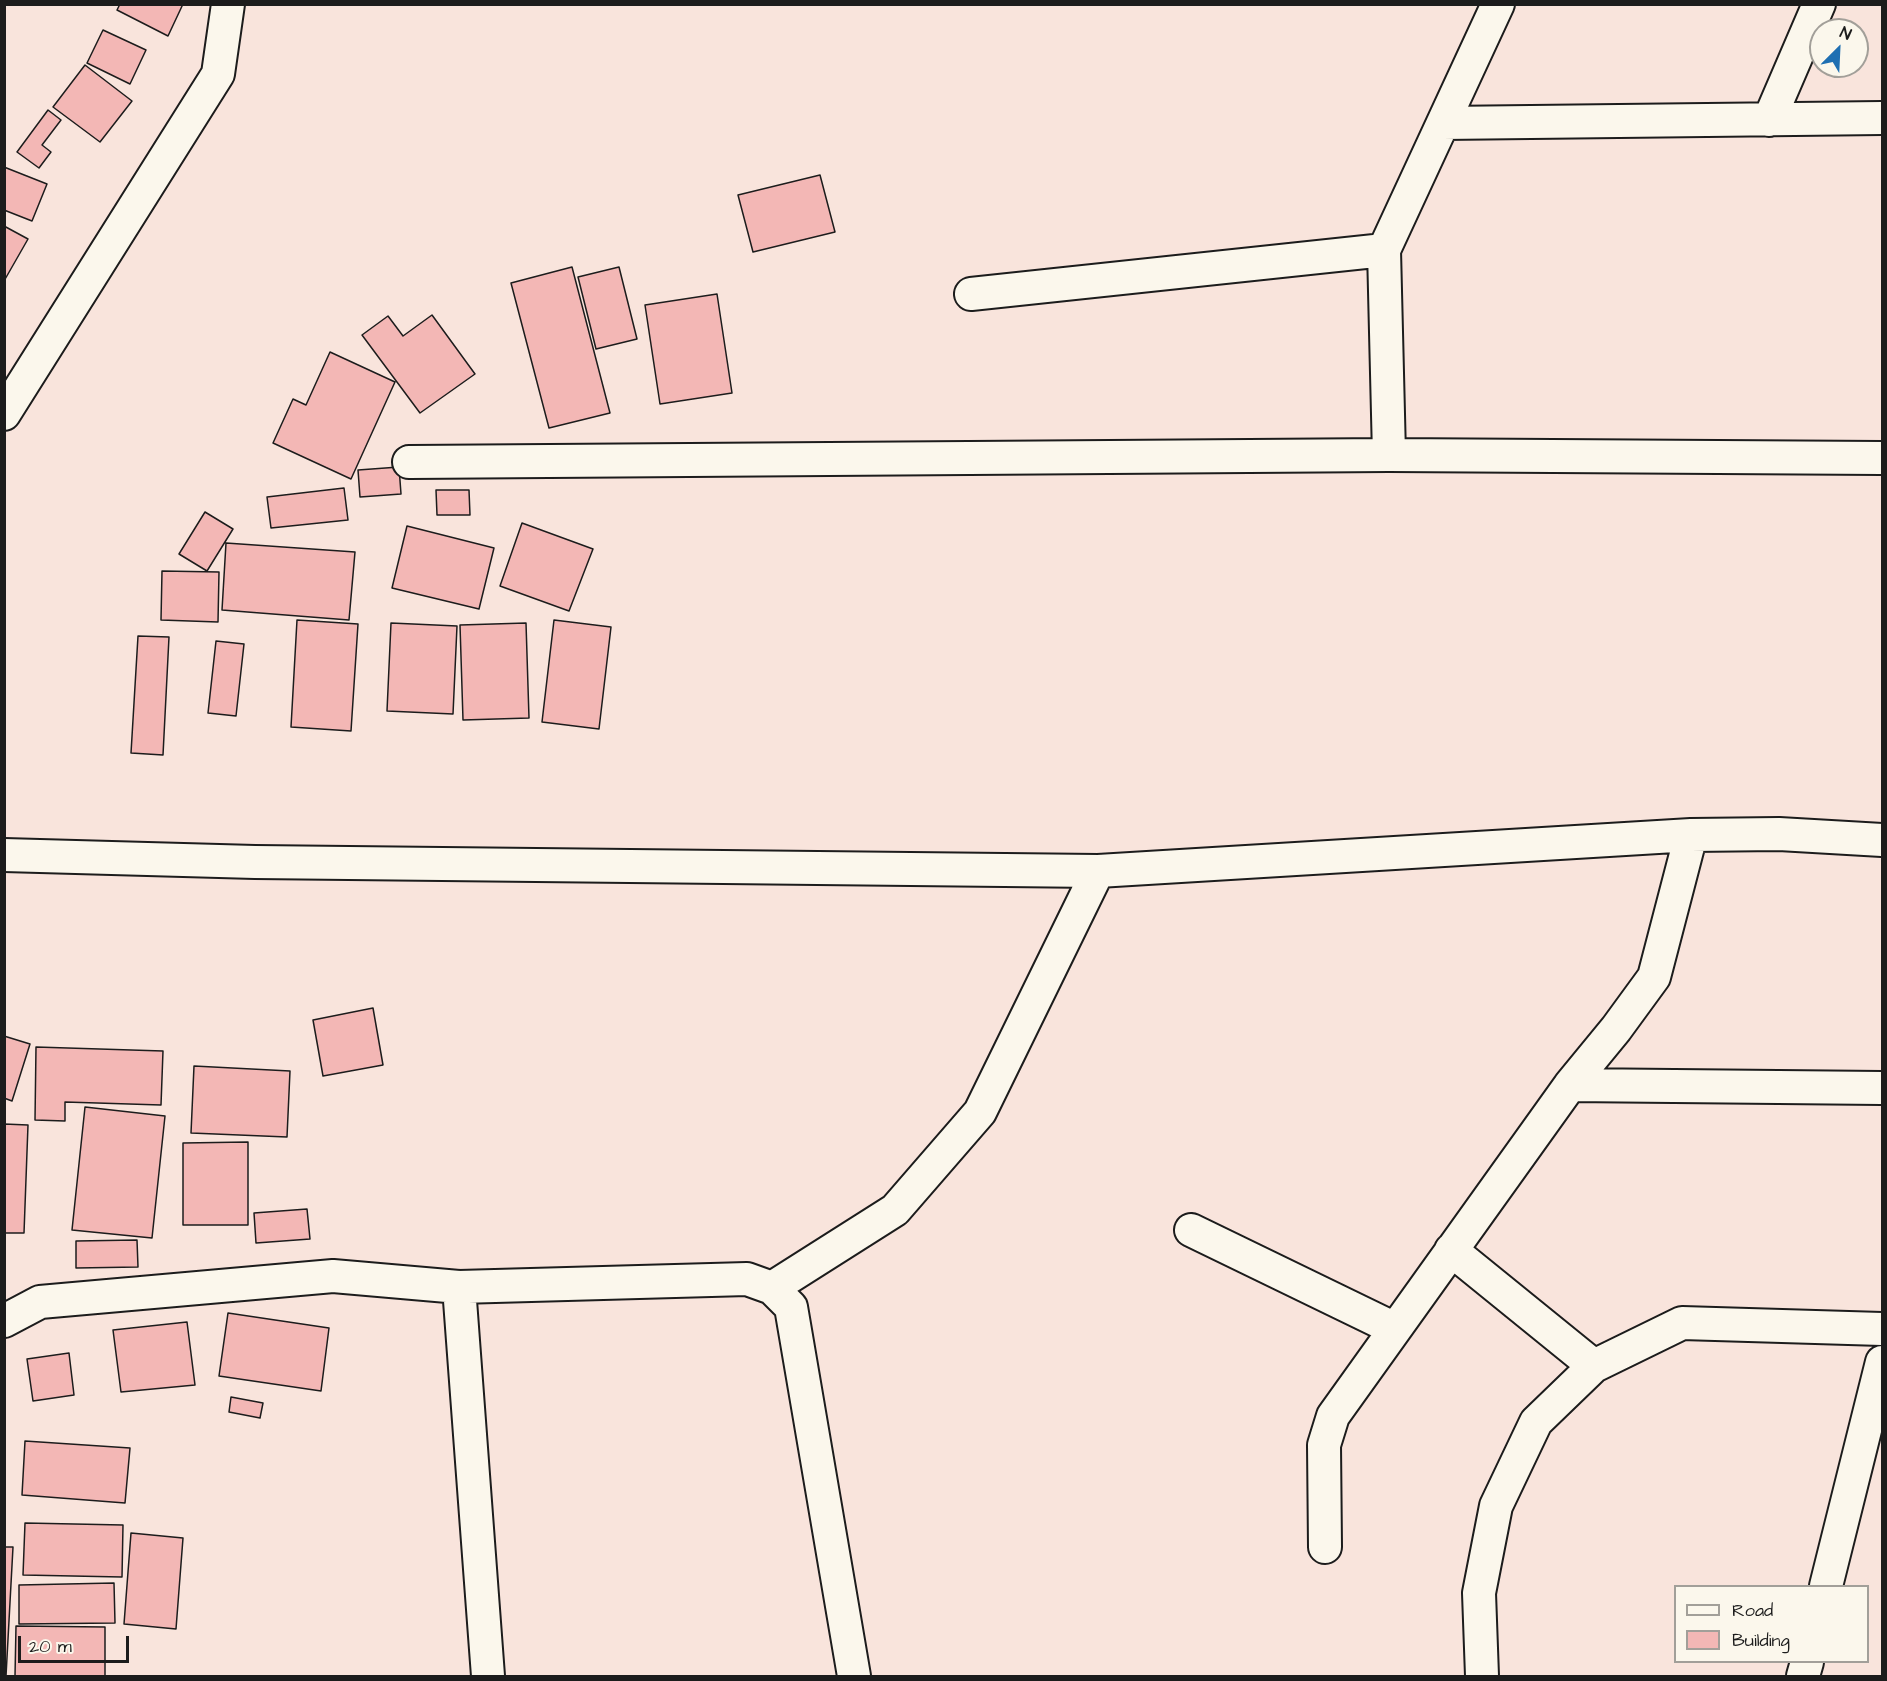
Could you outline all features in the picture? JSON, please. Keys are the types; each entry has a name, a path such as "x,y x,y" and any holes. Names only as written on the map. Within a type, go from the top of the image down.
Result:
{"street":[{"path":"4,414 218,74 228,4"},
{"path":"1389,455 1384,250 1498,4"},
{"path":"1769,120 1819,4"},
{"path":"1443,123 1882,118"},
{"path":"971,294 1384,250"},
{"path":"409,462 1389,455 1882,458"},
{"path":"4,855 255,862 1098,871 1691,835 1779,834 1882,840"},
{"path":"1325,1546 1324,1444 1333,1416 1570,1085 1616,1029 1654,977 1691,835"},
{"path":"772,1288 896,1210 980,1112 1098,871"},
{"path":"1570,1085 1882,1088"},
{"path":"1191,1230 1395,1329"},
{"path":"1451,1250 1594,1366"},
{"path":"4,1321 40,1302 333,1276 459,1287 747,1279 772,1288 791,1307 854,1677"},
{"path":"459,1287 488,1677"},
{"path":"1482,1677 1479,1593 1496,1506 1536,1422 1594,1366 1682,1323 1882,1329"},
{"path":"1826,1585 1882,1362"}],"building":[{"path":"120,4 183,4 168,36 117,10"},
{"path":"103,30 146,50 130,84 87,63"},
{"path":"85,65 132,101 100,142 53,107"},
{"path":"48,110 61,120 42,145 51,152 39,168 17,152"},
{"path":"4,167 47,184 32,221 4,210"},
{"path":"820,175 835,232 753,252 738,195"},
{"path":"4,226 28,239 4,281"},
{"path":"572,267 610,413 549,428 511,283"},
{"path":"619,267 637,339 596,349 578,277"},
{"path":"717,294 732,393 660,404 645,305"},
{"path":"432,315 475,374 420,413 362,335 388,316 403,336"},
{"path":"330,352 395,382 351,479 273,443 293,399 306,405"},
{"path":"399,467 401,494 360,497 358,470"},
{"path":"344,488 348,520 271,528 267,497"},
{"path":"436,490 469,490 470,515 437,515"},
{"path":"205,512 233,529 207,571 179,554"},
{"path":"522,523 593,549 569,611 500,586"},
{"path":"407,526 494,548 479,609 392,588"},
{"path":"226,543 355,552 349,620 222,610"},
{"path":"162,571 219,572 218,622 161,620"},
{"path":"297,620 358,624 351,731 291,727"},
{"path":"554,620 611,627 599,729 542,722"},
{"path":"391,623 457,626 453,714 387,711"},
{"path":"526,623 529,718 463,720 460,625"},
{"path":"138,636 169,637 163,755 131,753"},
{"path":"216,641 244,644 236,716 208,713"},
{"path":"373,1008 383,1065 323,1076 313,1020"},
{"path":"4,1036 30,1044 12,1101 4,1098"},
{"path":"36,1047 163,1051 161,1105 65,1102 65,1121 35,1120"},
{"path":"194,1066 290,1071 287,1137 191,1133"},
{"path":"85,1107 165,1116 152,1238 72,1230"},
{"path":"4,1124 28,1125 24,1233 4,1233"},
{"path":"248,1142 248,1225 183,1225 183,1143"},
{"path":"307,1209 310,1239 256,1243 254,1213"},
{"path":"137,1240 138,1267 76,1268 76,1241"},
{"path":"228,1313 329,1328 321,1391 219,1376"},
{"path":"187,1322 195,1385 121,1392 113,1330"},
{"path":"69,1353 74,1395 33,1401 27,1359"},
{"path":"231,1397 263,1403 260,1418 229,1412"},
{"path":"25,1441 130,1448 125,1503 22,1495"},
{"path":"25,1523 123,1525 122,1577 23,1575"},
{"path":"131,1533 183,1538 176,1629 124,1624"},
{"path":"4,1547 13,1547 6,1676 4,1676"},
{"path":"114,1583 115,1623 19,1624 19,1585"},
{"path":"16,1626 105,1627 105,1676 15,1676"}]}
